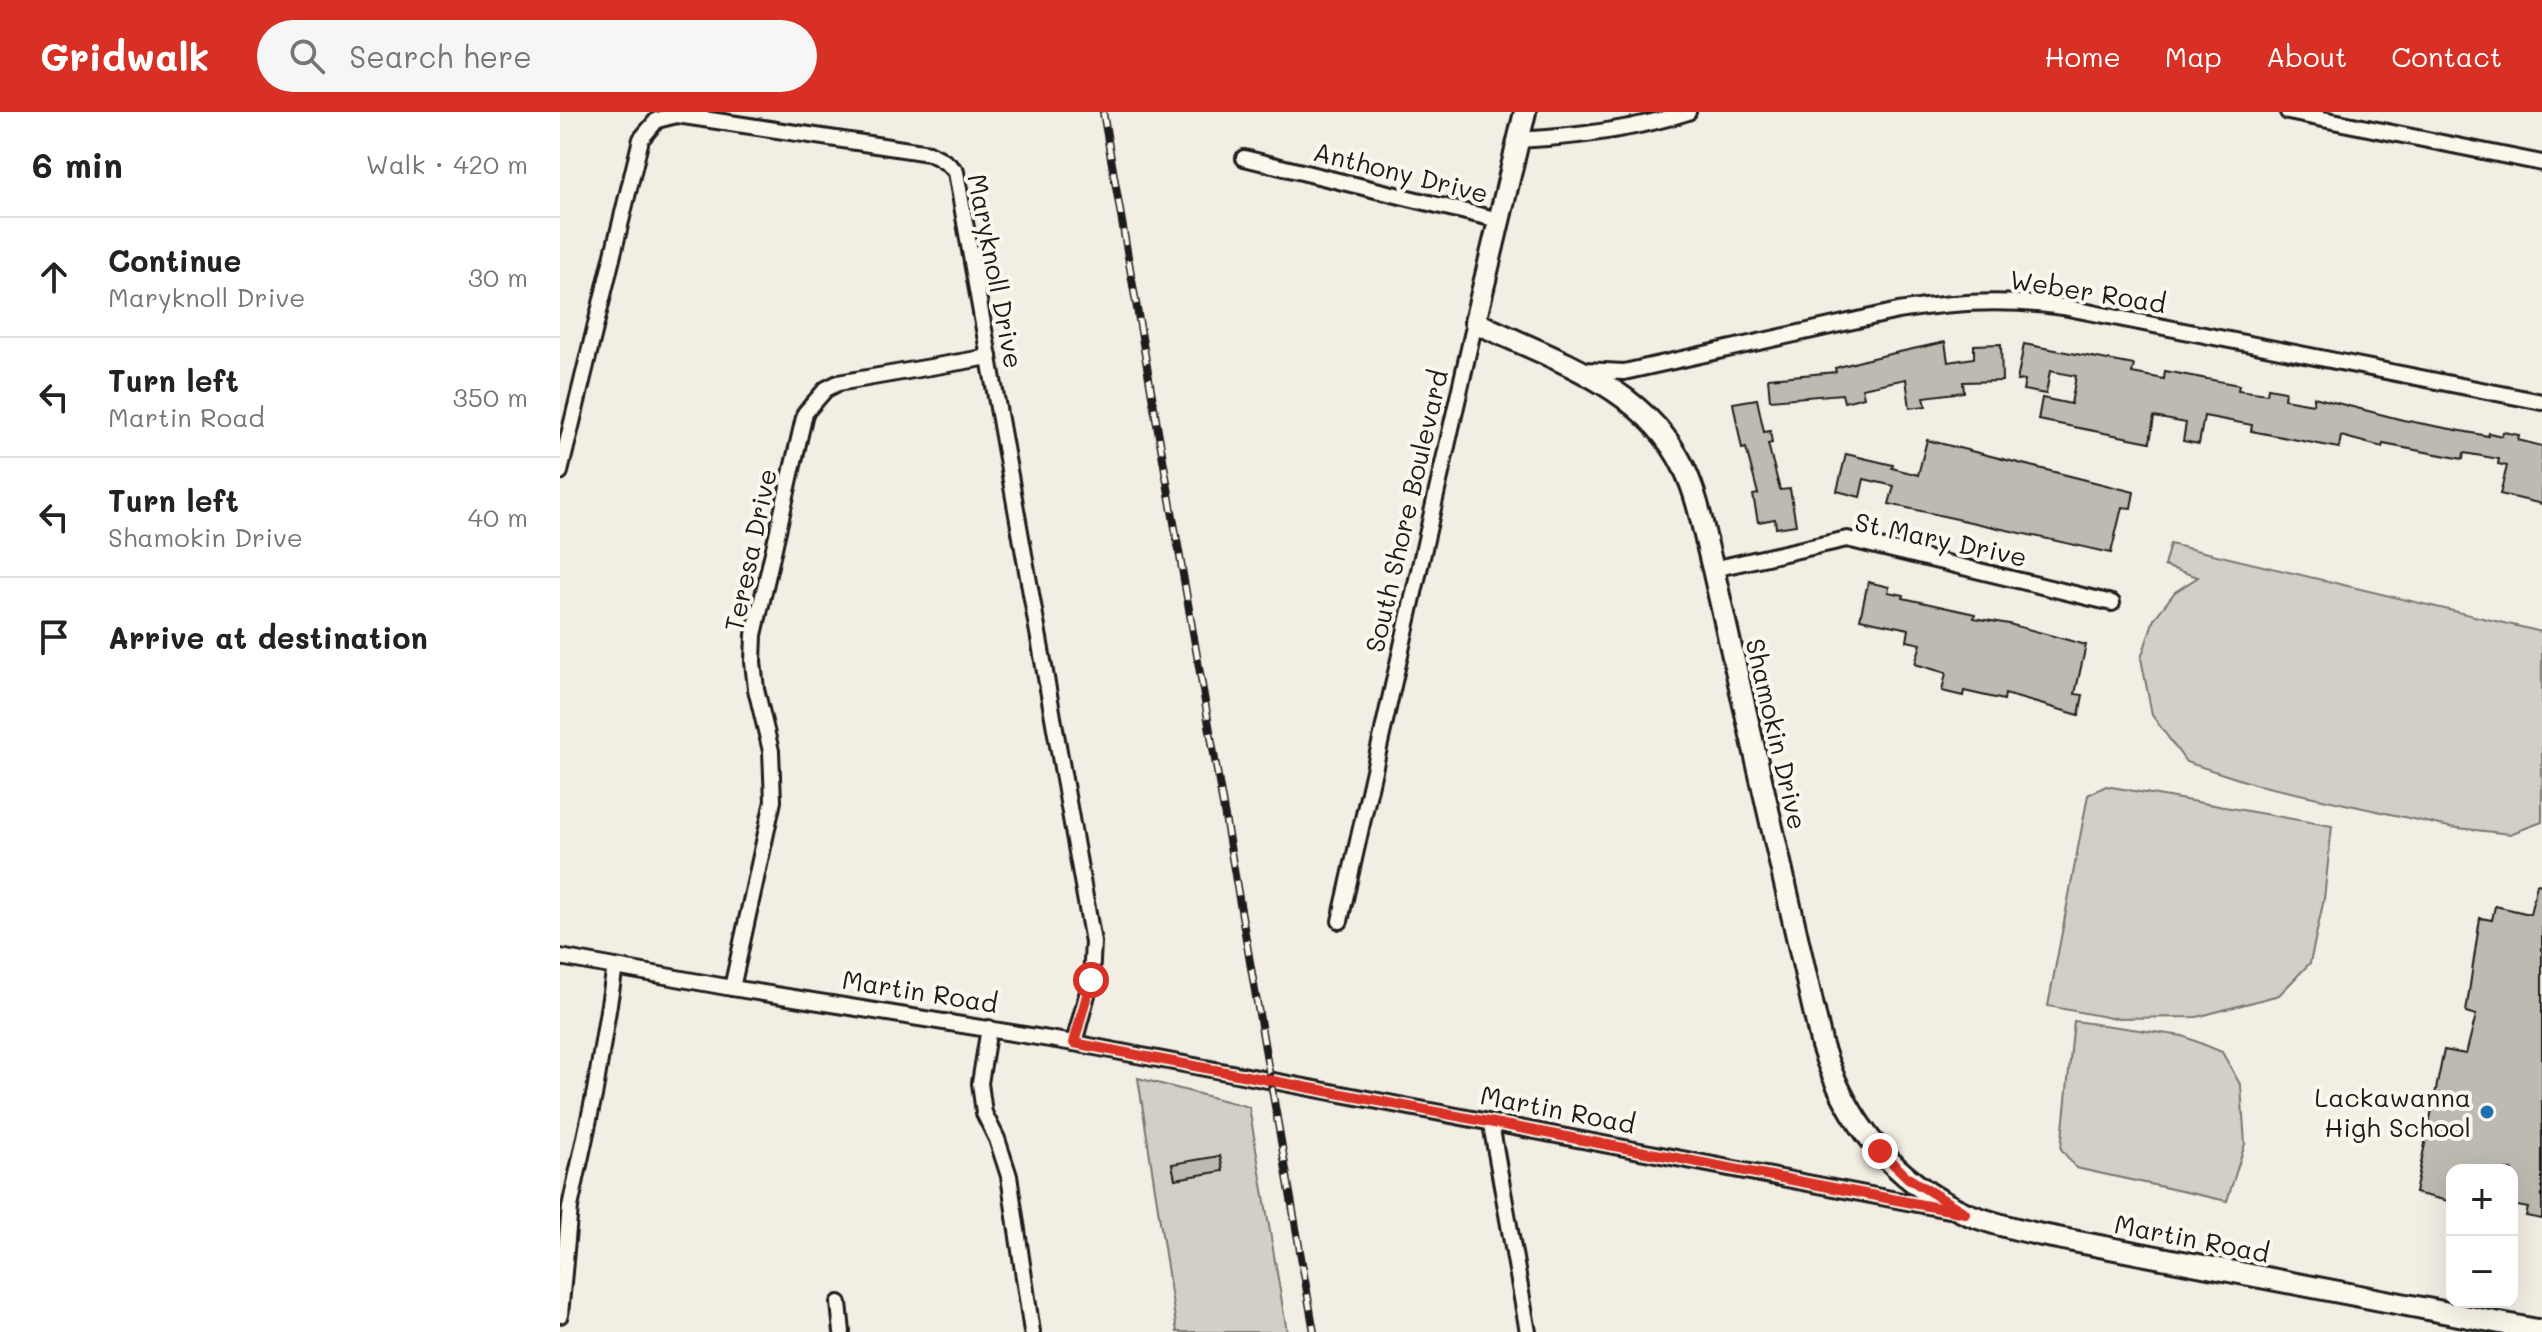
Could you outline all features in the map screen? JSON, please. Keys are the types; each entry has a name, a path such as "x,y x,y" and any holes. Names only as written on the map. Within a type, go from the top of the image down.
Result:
{"street":[{"name":"South Shore Boulevard","path":"1340,921 1525,112"},
{"path":"1518,140 1601,133 1688,112"},
{"path":"2288,112 2542,163"},
{"name":"Maryknoll Drive","path":"560,472 641,139 648,128 669,116 929,153 943,159 956,172 1093,942 1091,980 1074,1043"},
{"name":"Anthony Drive","path":"1244,158 1499,220"},
{"name":"Weber Road","path":"1580,369 1624,372 1898,311 1933,305 2004,301 2063,307 2542,402"},
{"name":"Shamokin Drive","path":"1475,322 1580,369 1620,394 1667,441 1683,465 1694,492 1713,569 1822,1046 1832,1076 1845,1105 1880,1151 1908,1178 1965,1213"},
{"name":"Teresa Drive","path":"732,988 773,801 771,751 756,689 754,635 805,413 826,389 838,383 989,357"},
{"name":"St Mary Drive","path":"1713,569 1847,539 2112,603"},
{"name":"Martin Road","path":"560,957 1074,1043 1965,1213 2042,1235 2487,1327 2542,1331"},
{"path":"560,1315 570,1207 595,1091 615,967"},
{"path":"989,1028 980,1083 984,1113 997,1139 1009,1176 1032,1332"},
{"path":"1491,1124 1528,1332"},
{"path":"839,1303 842,1332"}],"shaded area":[{"path":"2170,544 2542,632 2542,822 2510,834 2449,827 2254,784 2186,762 2152,715 2141,658 2154,619 2175,592 2198,577 2164,566"},
{"path":"2106,786 2332,826 2324,899 2310,963 2279,995 2197,1017 2111,1018 2048,1006 2088,795"},
{"path":"2074,1021 2183,1036 2222,1052 2241,1086 2245,1144 2227,1201 2076,1168 2061,1149"},
{"path":"1138,1078 1249,1107 1287,1332 1177,1332"}],"building":[{"path":"1945,342 1948,362 1974,358 1974,345 2001,344 2002,381 1963,382 1964,392 1924,397 1926,406 1910,408 1906,379 1862,388 1864,397 1844,402 1842,394 1770,400 1768,378 1836,372 1835,368"},
{"path":"2024,344 2134,365 2132,373 2164,379 2165,371 2239,385 2238,390 2267,394 2268,388 2285,391 2284,399 2313,404 2314,397 2403,420 2488,436 2489,433 2502,436 2503,432 2519,435 2518,440 2542,446 2542,504 2500,494 2507,466 2498,464 2499,459 2464,453 2463,459 2383,444 2382,447 2341,436 2339,448 2251,431 2252,425 2204,416 2199,444 2183,441 2186,423 2154,417 2150,442 2038,420 2042,398 2071,404 2076,376 2050,371 2046,394 2023,390 2025,380 2017,381"},
{"path":"1757,399 1764,432 1770,431 1772,443 1768,444 1780,490 1790,489 1796,525 1776,528 1775,519 1758,522 1753,495 1758,494 1746,448 1742,449 1733,403"},
{"path":"1927,440 2134,492 2131,508 2122,507 2111,553 1889,504 1894,486 1864,479 1860,497 1837,491 1846,454 1893,465 1892,468 1918,475"},
{"path":"1868,582 1889,587 1888,592 1904,595 1903,598 1975,614 1974,618 2086,645 2075,694 2083,695 2079,715 2005,694 2004,700 1964,691 1963,696 1942,691 1946,673 1915,664 1921,644 1907,641 1909,629 1860,619"},
{"name":"Lackawanna High School","path":"2537,884 2542,885 2542,1219 2526,1216 2528,1208 2518,1206 2518,1164 2446,1164 2446,1201 2415,1193 2444,1050 2466,1054 2476,1015 2466,1012 2480,918 2492,920 2495,906 2530,914"},
{"path":"1220,1156 1223,1171 1175,1179 1172,1164"}],"railway":[{"path":"1103,112 1314,1332"}],"place":[{"name":"Lackawanna High School","path":"2487,1112"}],"route":[{"path":"1091,980 1074,1043 1965,1213 1908,1178 1880,1151"}]}
